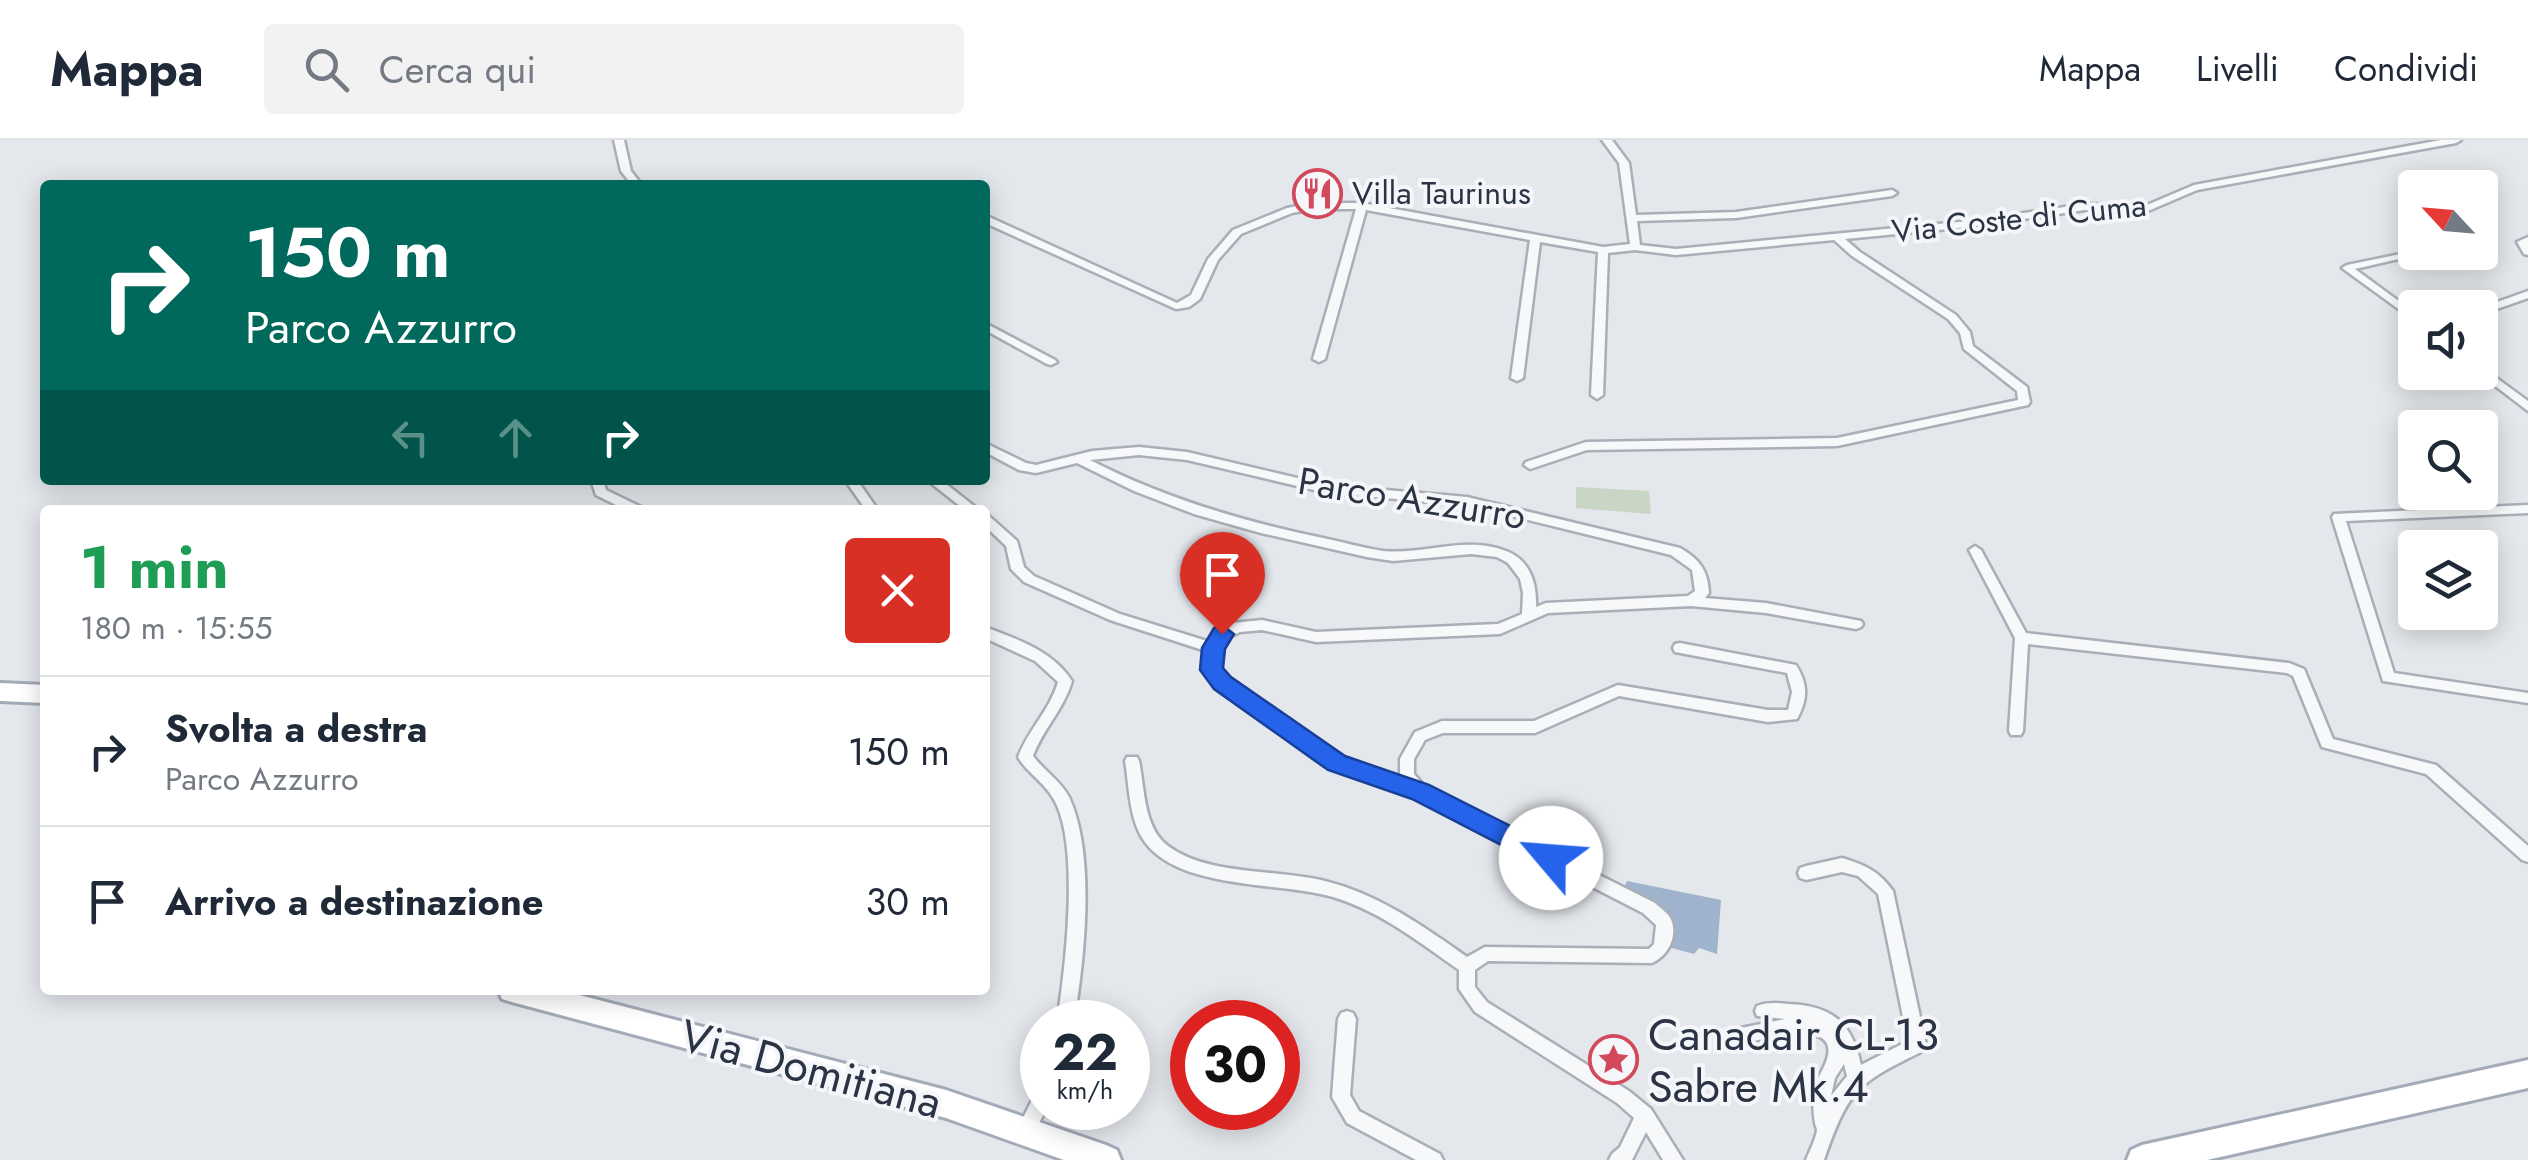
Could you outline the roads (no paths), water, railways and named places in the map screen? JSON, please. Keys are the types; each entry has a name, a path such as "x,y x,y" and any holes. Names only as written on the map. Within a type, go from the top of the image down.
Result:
{"main road":[{"path":"0,692 40,694"},
{"name":"Via Domitiana","path":"531,995 946,1104 1106,1160"},
{"path":"2142,1160 2528,1074"}],"street":[{"path":"620,140 626,171 633,180"},
{"path":"1607,140 1624,163 1636,246"},
{"name":"Via Coste di Cuma","path":"990,220 1176,306 1196,297 1213,260 1243,229 1313,206 1362,206 1603,250 1636,246 1676,252 1838,238 2085,206 2148,208 2194,188 2456,140"},
{"name":"Via Coste di Cuma","path":"1632,218 1736,215 1892,194"},
{"path":"1319,359 1362,206"},
{"path":"1530,465 1586,446 1837,442 2024,402 2023,390 1968,347 1964,332 1952,317 1838,238"},
{"path":"1517,378 1535,240"},
{"path":"2528,240 2522,242 2528,252"},
{"path":"1597,395 1603,250"},
{"path":"2398,257 2346,268 2398,306"},
{"path":"2498,305 2528,294"},
{"path":"990,329 1050,362"},
{"path":"2498,383 2528,407"},
{"name":"Parco Azzurro","path":"990,450 1036,469 1140,451 1187,456 1327,488 1468,501 1675,551 1696,563 1703,575 1702,593 1691,601"},
{"name":"Parco Azzurro","path":"1079,459 1162,500 1249,528 1390,556 1484,550 1512,559 1527,576 1531,594 1528,616"},
{"path":"598,485 600,492 627,505"},
{"path":"940,485 966,505"},
{"path":"2528,508 2338,518 2388,677 2528,698"},
{"path":"990,524 1012,544 1018,569 1029,579 1114,617 1213,648"},
{"path":"1975,550 2022,638 2016,731"},
{"path":"1467,966 1486,954 1652,956 1662,947 1664,922 1649,908 1420,792 1337,763 1320,752 1222,683 1211,670 1213,648 1222,634 1262,625 1316,636 1500,628 1546,608 1691,601 1766,608 1856,624"},
{"path":"990,634 1059,670 1066,681 1063,693 1024,756 1058,793 1075,831 1068,1000"},
{"path":"2022,638 2289,668 2299,673 2327,743 2431,769 2528,855"},
{"path":"1420,792 1406,776 1406,759 1420,736 1442,726 1534,727 1618,690 1768,716 1792,716 1799,704 1798,678 1791,669 1680,648"},
{"path":"1132,760 1147,835 1167,855 1195,866 1326,887 1363,900 1467,966"},
{"path":"1806,873 1842,865 1863,871 1886,890 1917,1045 1856,1075 1836,1100 1815,1160"},
{"path":"1467,966 1467,988 1481,1008 1645,1115 1674,1160"},
{"path":"1763,1011 1808,1011 1832,1024 1849,1042 1856,1075"},
{"path":"1347,1019 1341,1097 1353,1118 1434,1160"},
{"path":"1741,1036 1808,1024 1827,1032 1835,1045 1837,1060 1828,1072 1824,1088 1825,1130"},
{"path":"1618,1160 1645,1115"}],"water":[{"path":"1627,881 1721,900 1717,954 1699,948 1694,954 1668,947 1672,934 1669,914 1656,902 1624,888"}],"place":[{"name":"Villa Taurinus","path":"1317,193"},
{"name":"Canadair CL-13 Sabre Mk.4","path":"1613,1060"}]}
